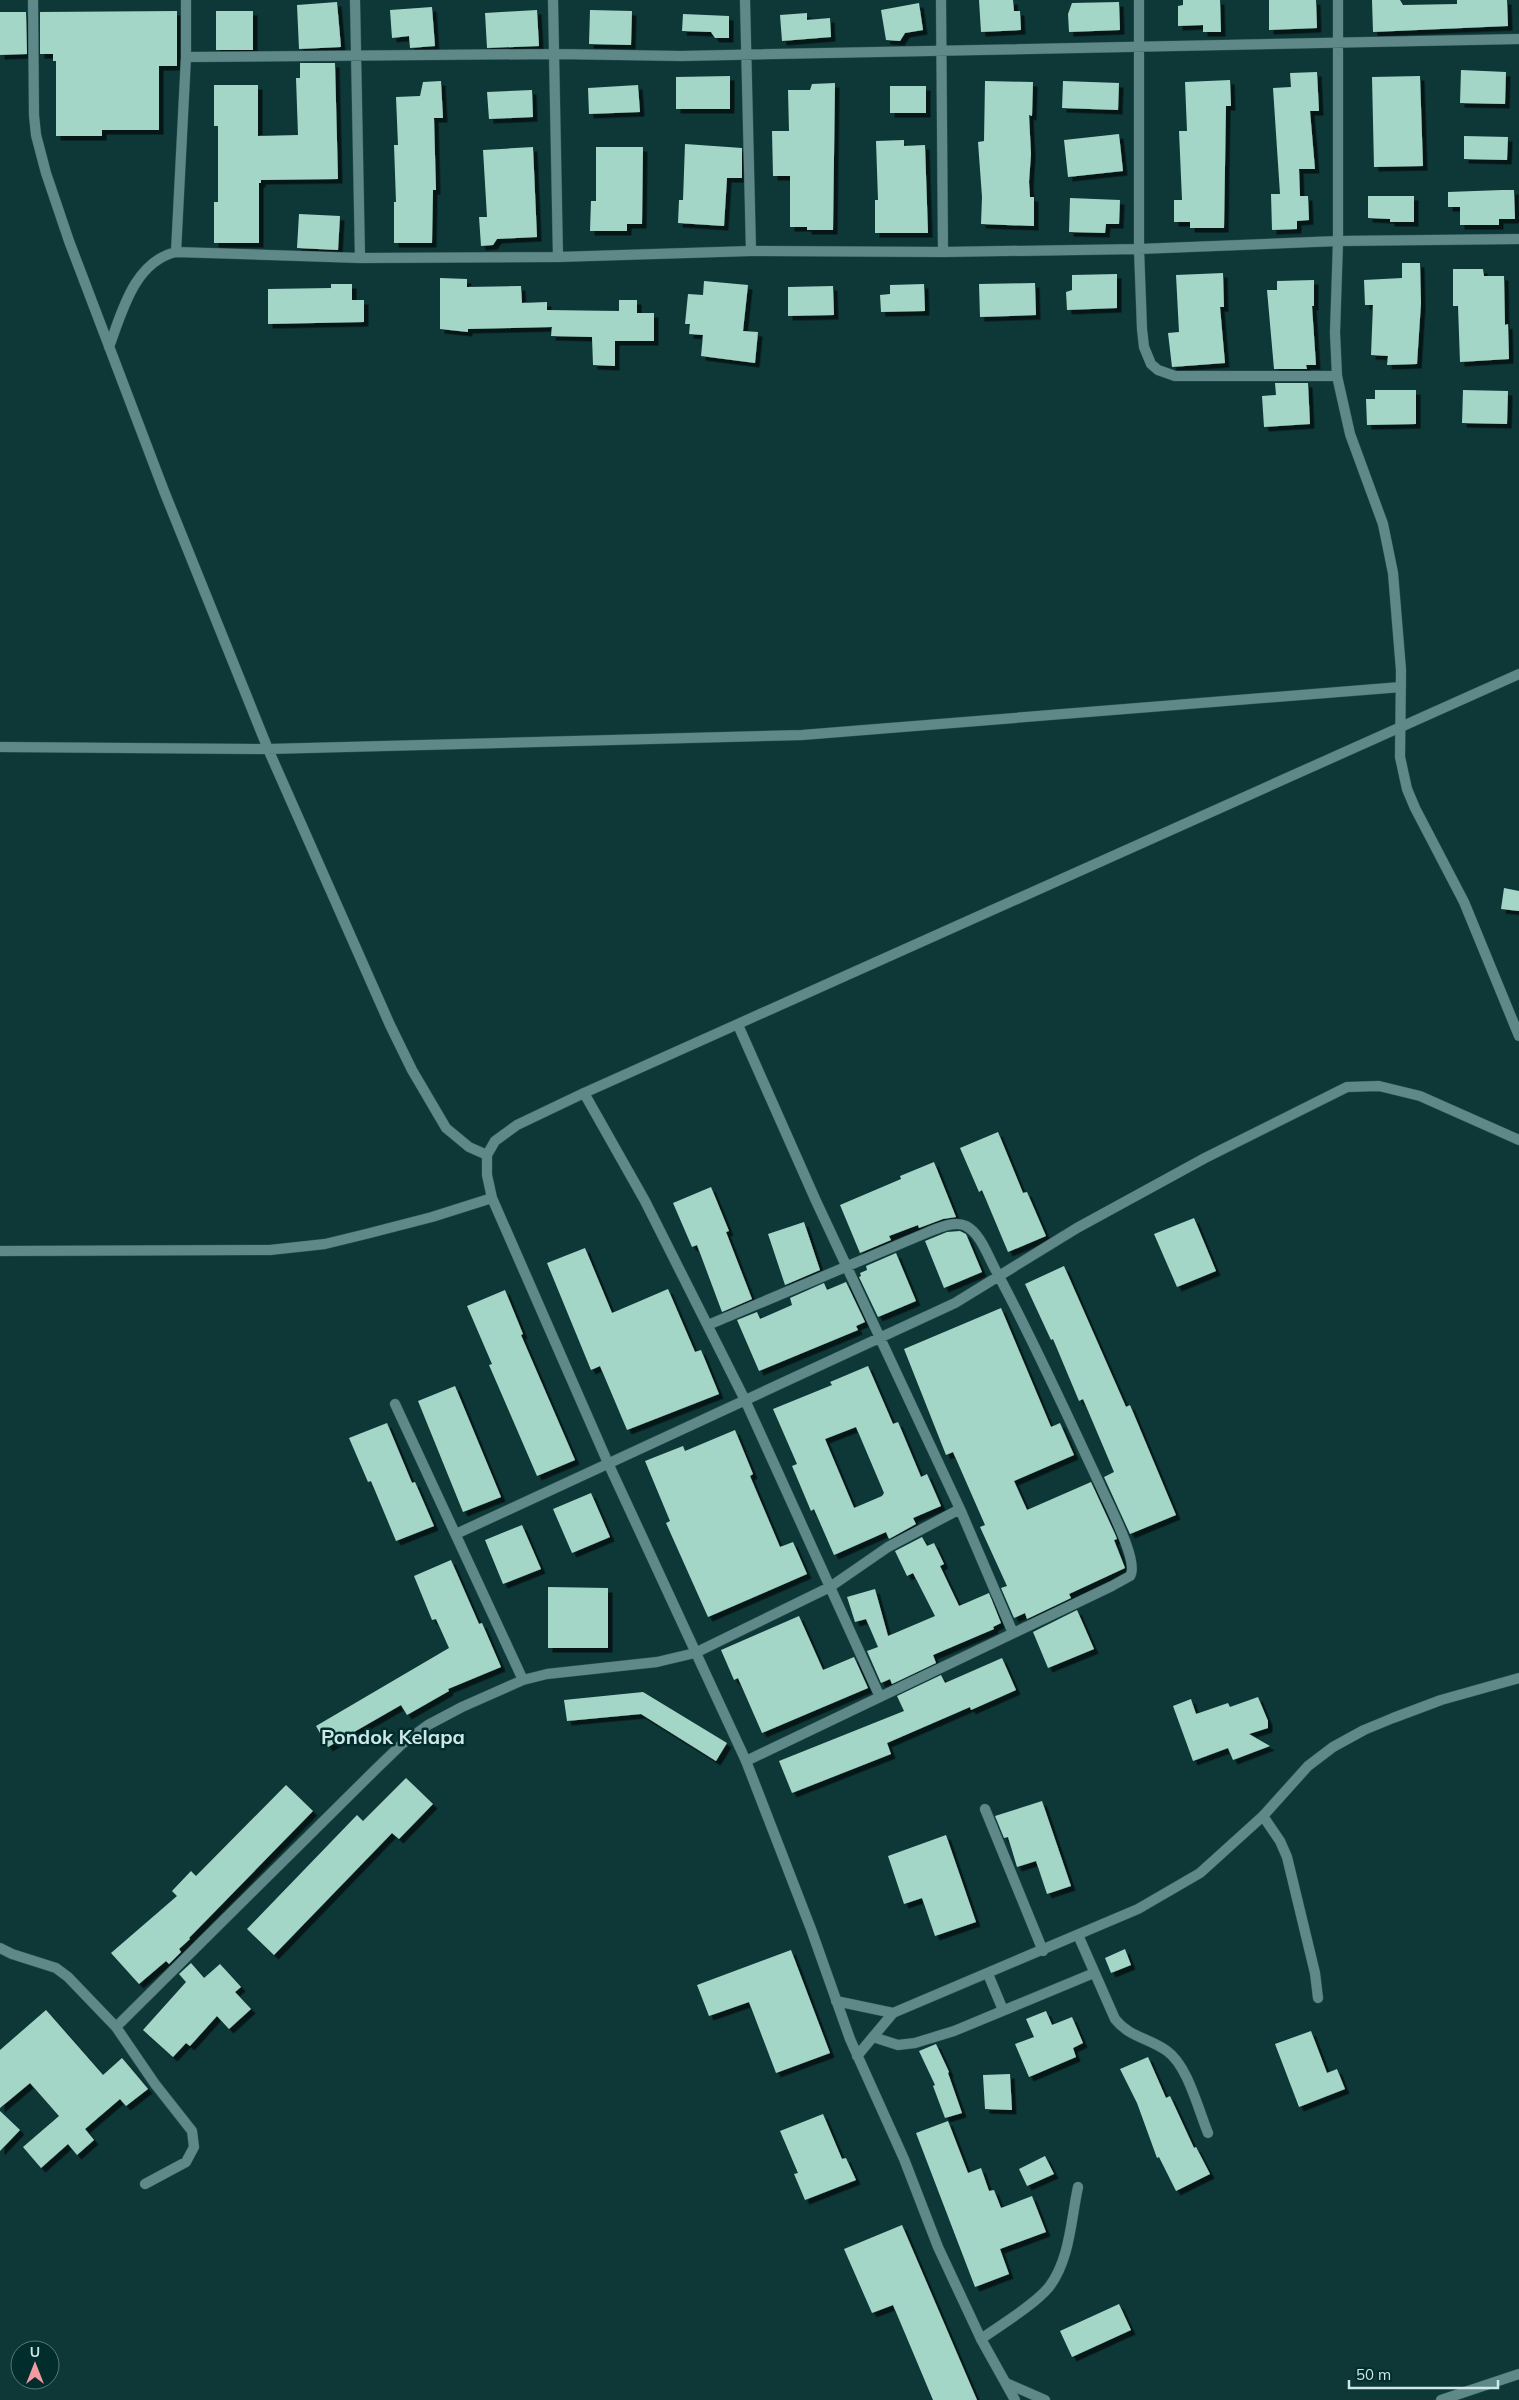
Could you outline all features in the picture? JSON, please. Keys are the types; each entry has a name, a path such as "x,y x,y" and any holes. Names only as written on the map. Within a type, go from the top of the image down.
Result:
{"street":[{"path":"33,0 36,135 46,173 69,241 164,491 268,750 412,1070 446,1128 469,1147 487,1155"},
{"path":"176,252 186,57 186,0"},
{"path":"355,0 360,258"},
{"path":"554,0 558,257"},
{"path":"744,0 751,251"},
{"path":"941,0 943,252"},
{"path":"1139,0 1139,249 1144,348 1151,364 1158,370 1175,376 1337,376"},
{"path":"1338,0 1338,241 1335,333 1337,376 1350,434 1383,524 1394,573 1401,687 1400,757 1407,789 1415,808 1464,902 1519,1036"},
{"path":"186,57 556,54 747,55 1519,39"},
{"path":"109,347 128,294 152,263 163,255 176,252 360,258 558,257 751,251 943,252 1139,249 1338,241 1519,239"},
{"path":"1015,2400 981,2339 938,2247 904,2159 857,2056 790,1872 746,1760 608,1463 492,1198 487,1175 487,1155 490,1148 502,1134 584,1093 1519,674"},
{"path":"0,747 268,750 802,735 1401,687"},
{"path":"738,1025 846,1266 960,1510 1013,1632"},
{"path":"456,1534 955,1303 1077,1228 1205,1158 1347,1087 1379,1086 1420,1096 1519,1140"},
{"path":"584,1093 645,1201 745,1400 880,1697"},
{"path":"0,1251 270,1250 325,1244 432,1217 492,1198"},
{"path":"708,1325 945,1226 960,1224 967,1226 975,1235 1025,1325 1109,1505 1127,1547 1133,1569 1130,1576 1112,1586 746,1760"},
{"path":"395,1404 523,1680"},
{"path":"116,2027 317,1826 402,1744 428,1725 462,1706 523,1680 547,1674 657,1662 695,1653 830,1587 888,1547 960,1510"},
{"path":"857,2056 893,2013 1043,1951 1138,1909 1200,1873 1263,1816 1308,1766 1333,1747 1356,1734 1441,1700 1519,1678"},
{"path":"985,1809 1043,1951"},
{"path":"1263,1816 1280,1841 1287,1857 1318,1998"},
{"path":"1078,1935 1115,2019 1123,2030 1158,2045 1175,2058 1183,2070 1208,2133"},
{"path":"0,1948 12,1954 56,1968 68,1977 116,2027 155,2084 185,2120 194,2138 191,2155 186,2162 145,2184"},
{"path":"873,2037 892,2044 905,2046 954,2031 1094,1973"},
{"path":"988,1974 1003,2010"},
{"path":"836,2001 893,2013"},
{"path":"981,2339 1048,2288 1059,2272 1078,2186"},
{"path":"1441,2400 1519,2374"},
{"path":"1006,2383 1045,2400"}],"building":[{"path":"979,0 1013,0 1014,11 1020,11 1021,30 981,32"},
{"path":"1183,0 1220,0 1221,32 1203,32 1203,25 1178,26 1178,6 1183,5"},
{"path":"1269,0 1316,0 1317,28 1269,30"},
{"path":"1372,0 1400,0 1403,5 1457,4 1457,0 1507,0 1508,26 1373,32"},
{"path":"337,2 341,47 299,49 297,5"},
{"path":"1119,2 1120,30 1069,32 1068,14 1072,3"},
{"path":"919,3 923,30 905,33 900,41 886,40 881,10"},
{"path":"432,7 435,46 410,48 409,36 392,38 390,10"},
{"path":"537,10 539,46 487,48 485,13"},
{"path":"590,10 632,11 631,45 589,44"},
{"path":"177,11 177,66 159,66 159,130 102,130 102,136 56,136 56,61 53,61 53,54 40,54 40,12"},
{"path":"216,11 253,11 253,50 216,50"},
{"path":"0,12 26,12 27,54 0,55"},
{"path":"807,13 807,20 830,18 831,37 782,41 780,15"},
{"path":"683,14 729,16 729,38 715,38 711,32 682,31"},
{"path":"300,63 335,63 338,179 261,180 261,183 259,183 259,243 214,243 214,202 218,202 218,126 214,126 214,85 258,85 258,136 298,135 296,78 300,78"},
{"path":"1461,70 1506,72 1505,104 1460,103"},
{"path":"1317,72 1319,111 1310,111 1315,169 1299,169 1300,196 1308,196 1309,220 1297,221 1297,229 1272,230 1271,194 1280,194 1273,88 1291,87 1290,73"},
{"path":"730,76 730,109 676,109 676,77"},
{"path":"1420,76 1423,166 1374,167 1372,77"},
{"path":"1230,80 1231,106 1226,106 1224,228 1190,228 1190,222 1174,222 1174,200 1182,200 1179,131 1187,131 1185,82"},
{"path":"441,81 443,118 434,118 436,190 433,190 432,243 394,243 394,202 396,202 394,145 398,145 396,97 420,96 423,82"},
{"path":"985,81 1033,82 1032,116 1029,115 1031,154 1029,182 1030,197 1034,197 1034,226 981,224 982,197 978,142 984,141"},
{"path":"1063,81 1119,83 1118,110 1062,108"},
{"path":"835,83 833,230 807,230 807,227 790,227 790,176 773,176 772,131 789,131 788,90 810,90 812,84"},
{"path":"638,85 640,112 589,114 588,88"},
{"path":"890,86 926,86 926,113 890,113"},
{"path":"532,90 533,117 489,119 487,92"},
{"path":"1119,134 1123,171 1068,177 1064,140"},
{"path":"1464,136 1508,137 1507,160 1464,159"},
{"path":"904,140 904,146 925,145 928,233 875,233 875,200 878,200 876,141"},
{"path":"685,144 742,148 742,178 727,178 724,226 678,223 679,200 683,200"},
{"path":"533,147 537,237 497,239 493,245 481,246 479,217 487,217 483,150"},
{"path":"596,147 643,147 642,224 627,224 627,231 590,231 591,201 596,201"},
{"path":"1514,190 1515,219 1499,219 1499,225 1460,225 1460,207 1448,207 1448,192"},
{"path":"1368,196 1414,196 1414,222 1390,222 1390,219 1368,218"},
{"path":"1070,198 1120,200 1119,224 1106,224 1105,233 1069,232"},
{"path":"299,214 340,216 338,250 297,248"},
{"path":"1402,263 1420,263 1421,303 1417,364 1387,365 1388,356 1371,355 1373,305 1365,305 1364,280 1402,278"},
{"path":"1453,269 1483,269 1484,276 1504,276 1505,325 1508,324 1509,359 1460,362 1458,306 1453,306"},
{"path":"1223,273 1224,307 1220,307 1225,363 1172,367 1168,333 1179,332 1176,275"},
{"path":"1117,274 1117,308 1067,310 1066,292 1072,290 1072,275"},
{"path":"440,278 467,279 467,287 521,286 522,303 547,302 547,310 619,311 619,300 637,300 637,313 654,313 654,341 615,341 615,366 593,365 592,337 551,336 552,327 468,329 468,332 440,329"},
{"path":"1314,280 1314,306 1312,306 1316,365 1306,365 1307,369 1274,369 1267,290 1277,290 1277,281"},
{"path":"704,281 748,285 743,331 758,332 755,363 701,356 703,335 689,334 690,324 685,324 688,294 703,295"},
{"path":"1035,283 1036,315 980,317 979,284"},
{"path":"331,284 352,284 352,300 364,300 364,322 268,324 268,289 331,288"},
{"path":"924,284 925,311 881,312 880,295 890,294 890,285"},
{"path":"833,286 834,315 788,316 788,287"},
{"path":"1275,383 1308,383 1310,424 1264,427 1262,396 1276,395"},
{"path":"1375,390 1416,390 1416,424 1367,425 1366,399 1375,399"},
{"path":"1463,390 1508,391 1507,424 1462,423"},
{"path":"1504,888 1519,891 1519,911 1501,909"},
{"path":"998,1132 1023,1193 1027,1192 1046,1236 1008,1252 982,1190 979,1192 960,1148"},
{"path":"934,1162 956,1217 943,1219 919,1228 918,1225 889,1236 891,1240 860,1253 840,1205 901,1179 900,1176"},
{"path":"711,1187 729,1231 726,1232 752,1299 722,1312 697,1245 692,1247 673,1203"},
{"path":"1194,1218 1216,1271 1177,1287 1154,1234"},
{"path":"804,1222 820,1270 785,1285 768,1234"},
{"path":"960,1231 966,1234 982,1272 944,1288 925,1241 947,1232"},
{"path":"585,1248 612,1313 668,1289 695,1352 701,1350 719,1394 627,1430 600,1366 591,1370 547,1263"},
{"path":"896,1253 916,1301 878,1317 859,1277 861,1276 860,1273 867,1270 866,1266"},
{"path":"1064,1266 1126,1407 1130,1405 1176,1515 1130,1534 1104,1477 1114,1472 1083,1399 1079,1401 1053,1339 1051,1340 1025,1284"},
{"path":"846,1282 865,1322 856,1326 858,1330 759,1371 737,1320 757,1312 760,1319 792,1305 790,1298 824,1283 827,1290"},
{"path":"505,1290 523,1334 521,1335 575,1460 537,1476 489,1365 492,1364 467,1306"},
{"path":"1001,1308 1051,1427 1060,1423 1074,1455 1014,1481 1027,1510 1091,1482 1117,1539 1114,1540 1125,1568 1069,1594 1071,1598 1027,1619 1025,1613 1014,1618 1001,1588 1007,1586 980,1527 985,1525 953,1452 946,1455 904,1349"},
{"path":"868,1366 893,1424 898,1422 921,1477 927,1474 941,1506 913,1518 916,1524 889,1539 886,1532 834,1555 814,1509 811,1511 792,1466 797,1464 773,1409 832,1385 830,1382","holes":["856,1427 884,1493 882,1496 854,1508 825,1439"]},
{"path":"455,1386 501,1497 463,1512 418,1401"},
{"path":"387,1423 412,1483 415,1482 434,1526 396,1541 371,1481 368,1482 349,1438"},
{"path":"735,1430 753,1474 750,1476 780,1547 793,1542 807,1574 708,1617 666,1523 670,1521 645,1461 683,1446 685,1451"},
{"path":"591,1493 610,1537 572,1553 553,1509"},
{"path":"522,1525 541,1569 503,1584 485,1540"},
{"path":"922,1537 927,1546 934,1543 944,1564 940,1566 959,1606 989,1593 1001,1623 993,1627 994,1629 933,1655 936,1663 892,1684 890,1679 881,1683 867,1651 878,1647 866,1619 855,1622 847,1597 875,1589 888,1636 935,1616 913,1573 907,1576 895,1551"},
{"path":"451,1560 479,1624 482,1623 501,1667 448,1689 449,1691 407,1715 401,1705 328,1747 316,1726 449,1648 436,1619 432,1620 414,1576"},
{"path":"548,1587 608,1588 608,1648 548,1648"},
{"path":"1077,1610 1094,1649 1048,1668 1033,1632"},
{"path":"799,1616 823,1670 854,1657 868,1688 762,1733 738,1678 734,1680 721,1650"},
{"path":"1002,1658 1016,1690 971,1710 970,1707 887,1743 891,1754 792,1793 779,1761 904,1711 897,1696 941,1675 945,1683"},
{"path":"643,1692 727,1743 716,1761 641,1714 567,1721 564,1700"},
{"path":"1258,1697 1268,1721 1268,1728 1249,1734 1270,1746 1233,1760 1228,1748 1193,1761 1173,1706 1191,1699 1196,1714 1228,1703 1230,1707"},
{"path":"406,1778 433,1804 399,1839 392,1833 274,1955 247,1929 357,1815 363,1821"},
{"path":"286,1785 313,1811 189,1938 179,1949 181,1952 169,1964 166,1961 139,1984 111,1953 177,1896 172,1891 191,1871 196,1876"},
{"path":"1042,1801 1071,1886 1047,1894 1036,1861 1017,1867 1008,1837 1004,1838 995,1816"},
{"path":"946,1835 976,1922 935,1936 922,1898 904,1904 888,1856"},
{"path":"1125,1949 1131,1965 1111,1973 1105,1958"},
{"path":"791,1950 830,2053 776,2073 749,2002 709,2016 697,1985"},
{"path":"191,1963 204,1978 220,1964 241,1987 235,1992 251,2009 229,2029 217,2016 190,2046 186,2043 173,2057 143,2030 186,1982 179,1974"},
{"path":"46,2010 103,2075 122,2058 148,2089 126,2106 120,2099 85,2129 94,2140 77,2155 68,2144 41,2168 23,2147 59,2116 30,2083 0,2108 0,2050"},
{"path":"1046,2011 1052,2025 1072,2017 1083,2043 1073,2048 1076,2057 1029,2077 1015,2044 1034,2037 1026,2019"},
{"path":"1311,2031 1327,2073 1337,2069 1345,2089 1299,2107 1275,2044"},
{"path":"936,2044 949,2072 962,2113 945,2118 933,2086 935,2085 919,2051"},
{"path":"1148,2057 1166,2098 1170,2096 1194,2148 1196,2147 1210,2174 1176,2191 1159,2157 1157,2158 1137,2103 1120,2069"},
{"path":"1010,2074 1012,2110 985,2109 983,2075"},
{"path":"0,2111 20,2130 0,2151"},
{"path":"823,2114 842,2159 846,2158 856,2180 805,2200 794,2174 798,2173 780,2131"},
{"path":"948,2121 968,2173 981,2168 989,2191 994,2190 1001,2208 1032,2196 1046,2232 1000,2249 1009,2274 975,2287 916,2133"},
{"path":"1045,2156 1054,2174 1027,2186 1019,2169"},
{"path":"902,2225 977,2400 933,2400 893,2305 872,2313 844,2249"},
{"path":"1119,2304 1131,2330 1072,2357 1060,2331"}],"district":[{"name":"Pondok Kelapa","path":"393,1737"}]}
